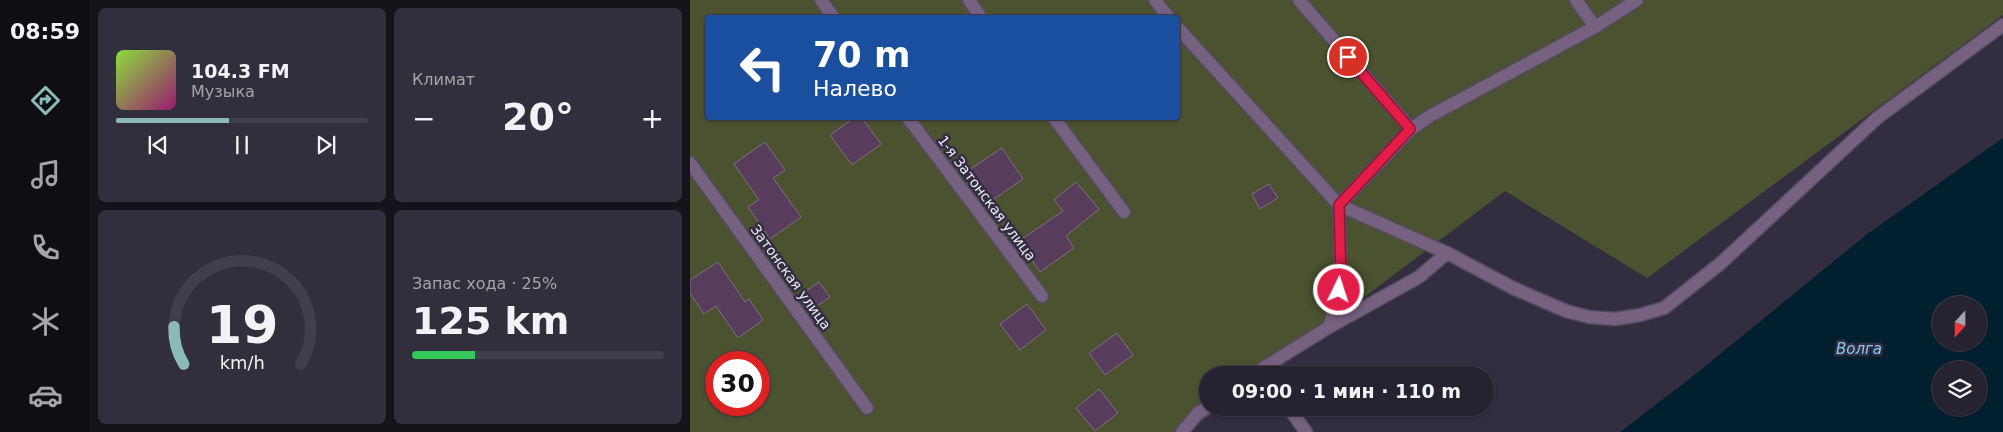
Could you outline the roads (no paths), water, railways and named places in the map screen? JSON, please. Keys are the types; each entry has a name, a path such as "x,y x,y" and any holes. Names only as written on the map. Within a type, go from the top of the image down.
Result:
{"street":[{"path":"820,0 832,15"},
{"path":"969,0 980,15"},
{"path":"1155,0 1167,15"},
{"path":"1299,0 1410,129"},
{"path":"1576,0 1595,27"},
{"path":"1329,327 1337,303 1341,278 1339,205 1410,129 1430,116 1595,27 1637,0"},
{"path":"1180,30 1339,205 1446,253 1512,288 1566,311 1589,317 1615,319 1640,316 1664,308 1721,262 1877,118 2003,24"},
{"name":"1-я Затонская улица","path":"910,120 1042,296"},
{"path":"1055,120 1124,212"},
{"name":"Затонская улица","path":"690,163 867,408"},
{"path":"1269,366 1329,327 1419,277 1446,253"},
{"path":"1182,432 1199,412"},
{"path":"1295,416 1306,432"}],"water":[{"name":"Волга","path":"2003,138 2003,432 1620,432 1692,377 1866,235"}]}
